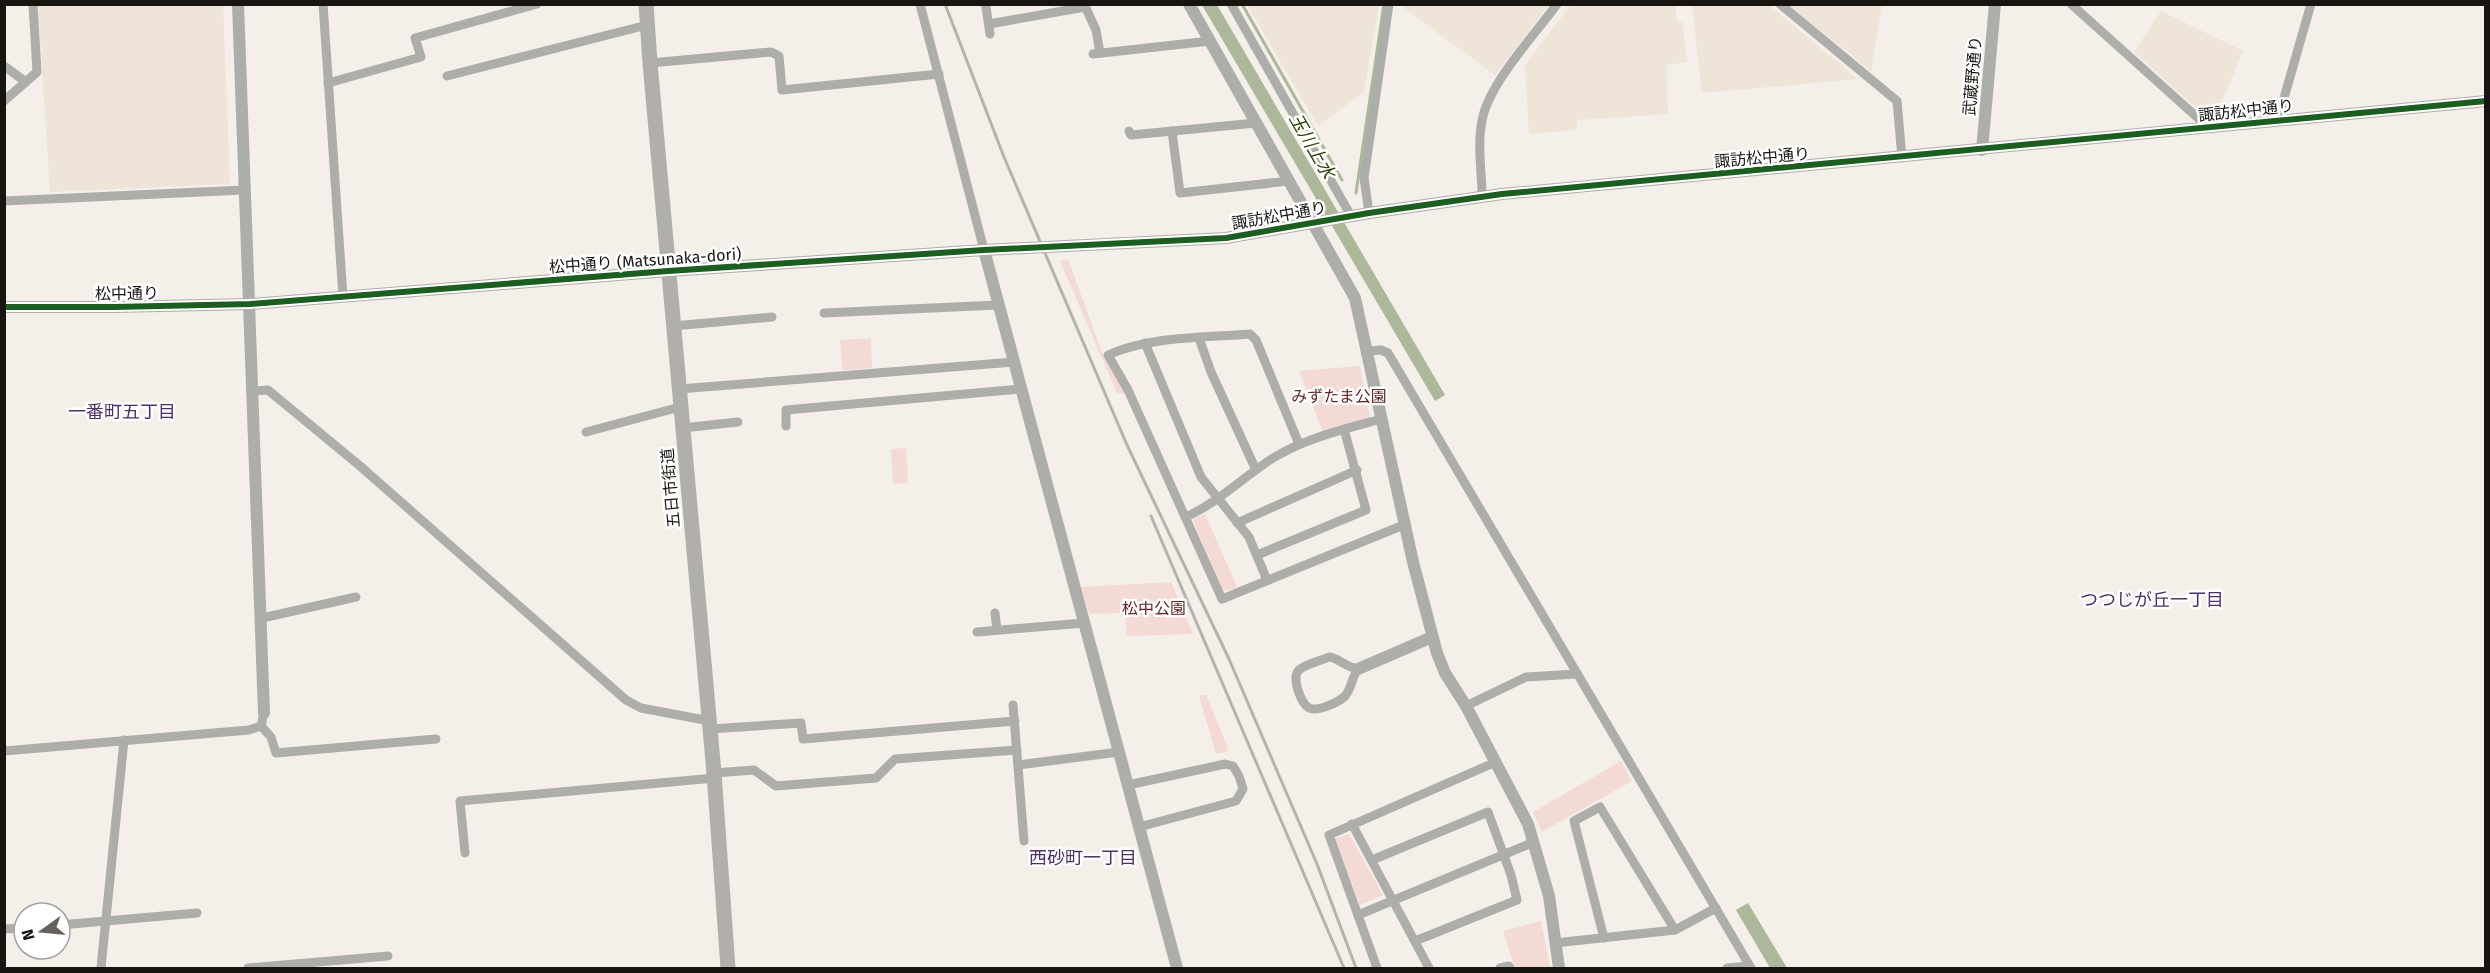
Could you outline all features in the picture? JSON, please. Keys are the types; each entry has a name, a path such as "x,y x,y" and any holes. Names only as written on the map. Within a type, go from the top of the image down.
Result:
{"main road":[{"name":"五日市街道","path":"646,4 646,25 710,725 728,969"}],"street":[{"path":"4,100 37,72 33,4"},
{"path":"238,4 262,618 264,713 261,726"},
{"path":"323,4 343,297"},
{"path":"328,83 421,57 415,38 537,4"},
{"path":"920,4 997,304 1022,389 1177,969"},
{"path":"1189,4 1289,181 1320,222 1355,298 1432,637 1445,673 1466,706 1515,797 1534,842 1549,896 1560,969"},
{"path":"1231,4 1347,217"},
{"path":"1369,213 1364,178 1389,4"},
{"path":"1482,196 1481,125 1486,103 1557,4"},
{"path":"1780,4 1897,101 1902,158"},
{"name":"武蔵野通り","path":"1982,150 1995,4"},
{"path":"2284,120 2282,105 2311,4"},
{"path":"986,7 990,29 1084,5 1096,30 1097,53 1210,41"},
{"path":"2075,6 2209,128"},
{"path":"447,76 646,25"},
{"path":"650,63 771,52 779,56 782,90 939,74"},
{"path":"4,66 26,82"},
{"name":"諏訪松中通り","path":"1043,248 1226,238 1482,196 2486,101"},
{"path":"1130,132 1131,135 1256,123"},
{"path":"1172,131 1180,193 1289,181"},
{"path":"4,201 245,190"},
{"name":"松中通り (Matsunaka-dori)","path":"250,304 668,271 1043,248"},
{"name":"松中通り","path":"4,307 250,304"},
{"path":"825,313 836,316 922,315 997,304"},
{"path":"673,326 772,317"},
{"path":"1299,444 1253,336 1250,334 1145,343 1127,346 1108,355 1128,390 1222,598 1406,525"},
{"path":"1199,338 1211,372 1256,470"},
{"path":"1145,343 1201,477 1249,537 1267,580"},
{"path":"1368,351 1382,350 1388,353 1750,967 1727,969"},
{"path":"679,389 1014,362"},
{"path":"786,426 786,410 1022,389"},
{"path":"254,391 268,390 360,466 626,700 641,708 710,725 801,723 803,739 1015,722"},
{"path":"586,432 680,407"},
{"path":"1186,517 1208,507 1256,470 1299,444 1381,419"},
{"path":"682,428 738,422"},
{"path":"1257,555 1366,510 1344,429"},
{"path":"1237,523 1357,470"},
{"path":"262,618 356,597"},
{"path":"995,613 997,630"},
{"path":"977,632 1084,623"},
{"path":"1352,671 1432,637"},
{"path":"1329,657 1334,657 1352,671 1348,693 1342,699 1317,709 1306,705 1295,682 1299,670 1329,657"},
{"path":"1466,706 1526,677 1577,674"},
{"path":"1013,705 1023,841"},
{"path":"261,726 271,737 276,753 436,739"},
{"path":"4,751 249,730 261,726"},
{"path":"100,969 124,740"},
{"path":"465,853 460,801 754,770 776,786 876,778 895,759 1017,750"},
{"path":"1018,765 1119,752"},
{"path":"1377,969 1329,835 1496,762"},
{"path":"1128,785 1225,764 1233,766 1243,789 1236,801 1139,827"},
{"path":"1604,938 1574,821 1600,807 1675,930"},
{"path":"1372,860 1488,812 1504,854 1517,900 1414,941"},
{"path":"1352,824 1429,969"},
{"path":"1358,915 1534,842"},
{"path":"1555,943 1675,930 1716,908"},
{"path":"72,924 197,914"},
{"path":"248,969 388,956"},
{"path":"1500,969 1509,966 1510,969"}],"shaded area":[{"path":"1400,4 1549,5 1495,75"},
{"path":"38,5 223,5 230,184 50,192"},
{"path":"1202,5 1217,5 1445,395 1435,401"},
{"path":"1247,5 1379,5 1364,92 1318,126"},
{"path":"1571,5 1675,5 1677,23 1682,22 1687,62 1666,65 1668,114 1577,120 1577,130 1529,134 1525,65"},
{"path":"1692,5 1769,5 1858,79 1702,93"},
{"path":"1789,5 1882,5 1871,71"},
{"path":"2161,11 2243,51 2213,123 2134,52"},
{"path":"1748,903 1787,968 1770,968 1736,910"}],"green space":[{"path":"1068,259 1104,358 1126,393 1117,393 1060,261"},
{"path":"871,338 872,368 842,370 840,340"},
{"name":"みずたま公園","path":"1360,366 1370,418 1323,432 1299,371"},
{"path":"906,448 908,483 893,484 891,449"},
{"path":"1205,514 1237,587 1227,591 1222,588 1194,523 1195,518"},
{"name":"松中公園","path":"1171,582 1193,634 1127,636 1125,613 1089,614 1081,587"},
{"path":"1199,695 1206,695 1228,748 1226,752 1216,754"},
{"path":"1621,761 1632,781 1542,832 1533,812"},
{"path":"1349,834 1383,895 1360,905 1335,839"},
{"path":"1541,921 1550,968 1515,968 1503,931"}],"waterway":[{"name":"玉川上水","path":"1242,4 1342,180"},
{"path":"1356,193 1384,4"}],"railway":[{"path":"945,4 1004,157 1127,445 1229,659 1317,864 1356,968"},
{"path":"1151,516 1344,968"}],"cycle path":[{"path":"4,307 250,304 668,271 984,250 1226,238 1369,213 1502,194 2486,101"}],"district":[{"name":"一番町五丁目","path":"122,412"},
{"name":"つつじが丘一丁目","path":"2152,600"},
{"name":"西砂町一丁目","path":"1083,858"}]}
